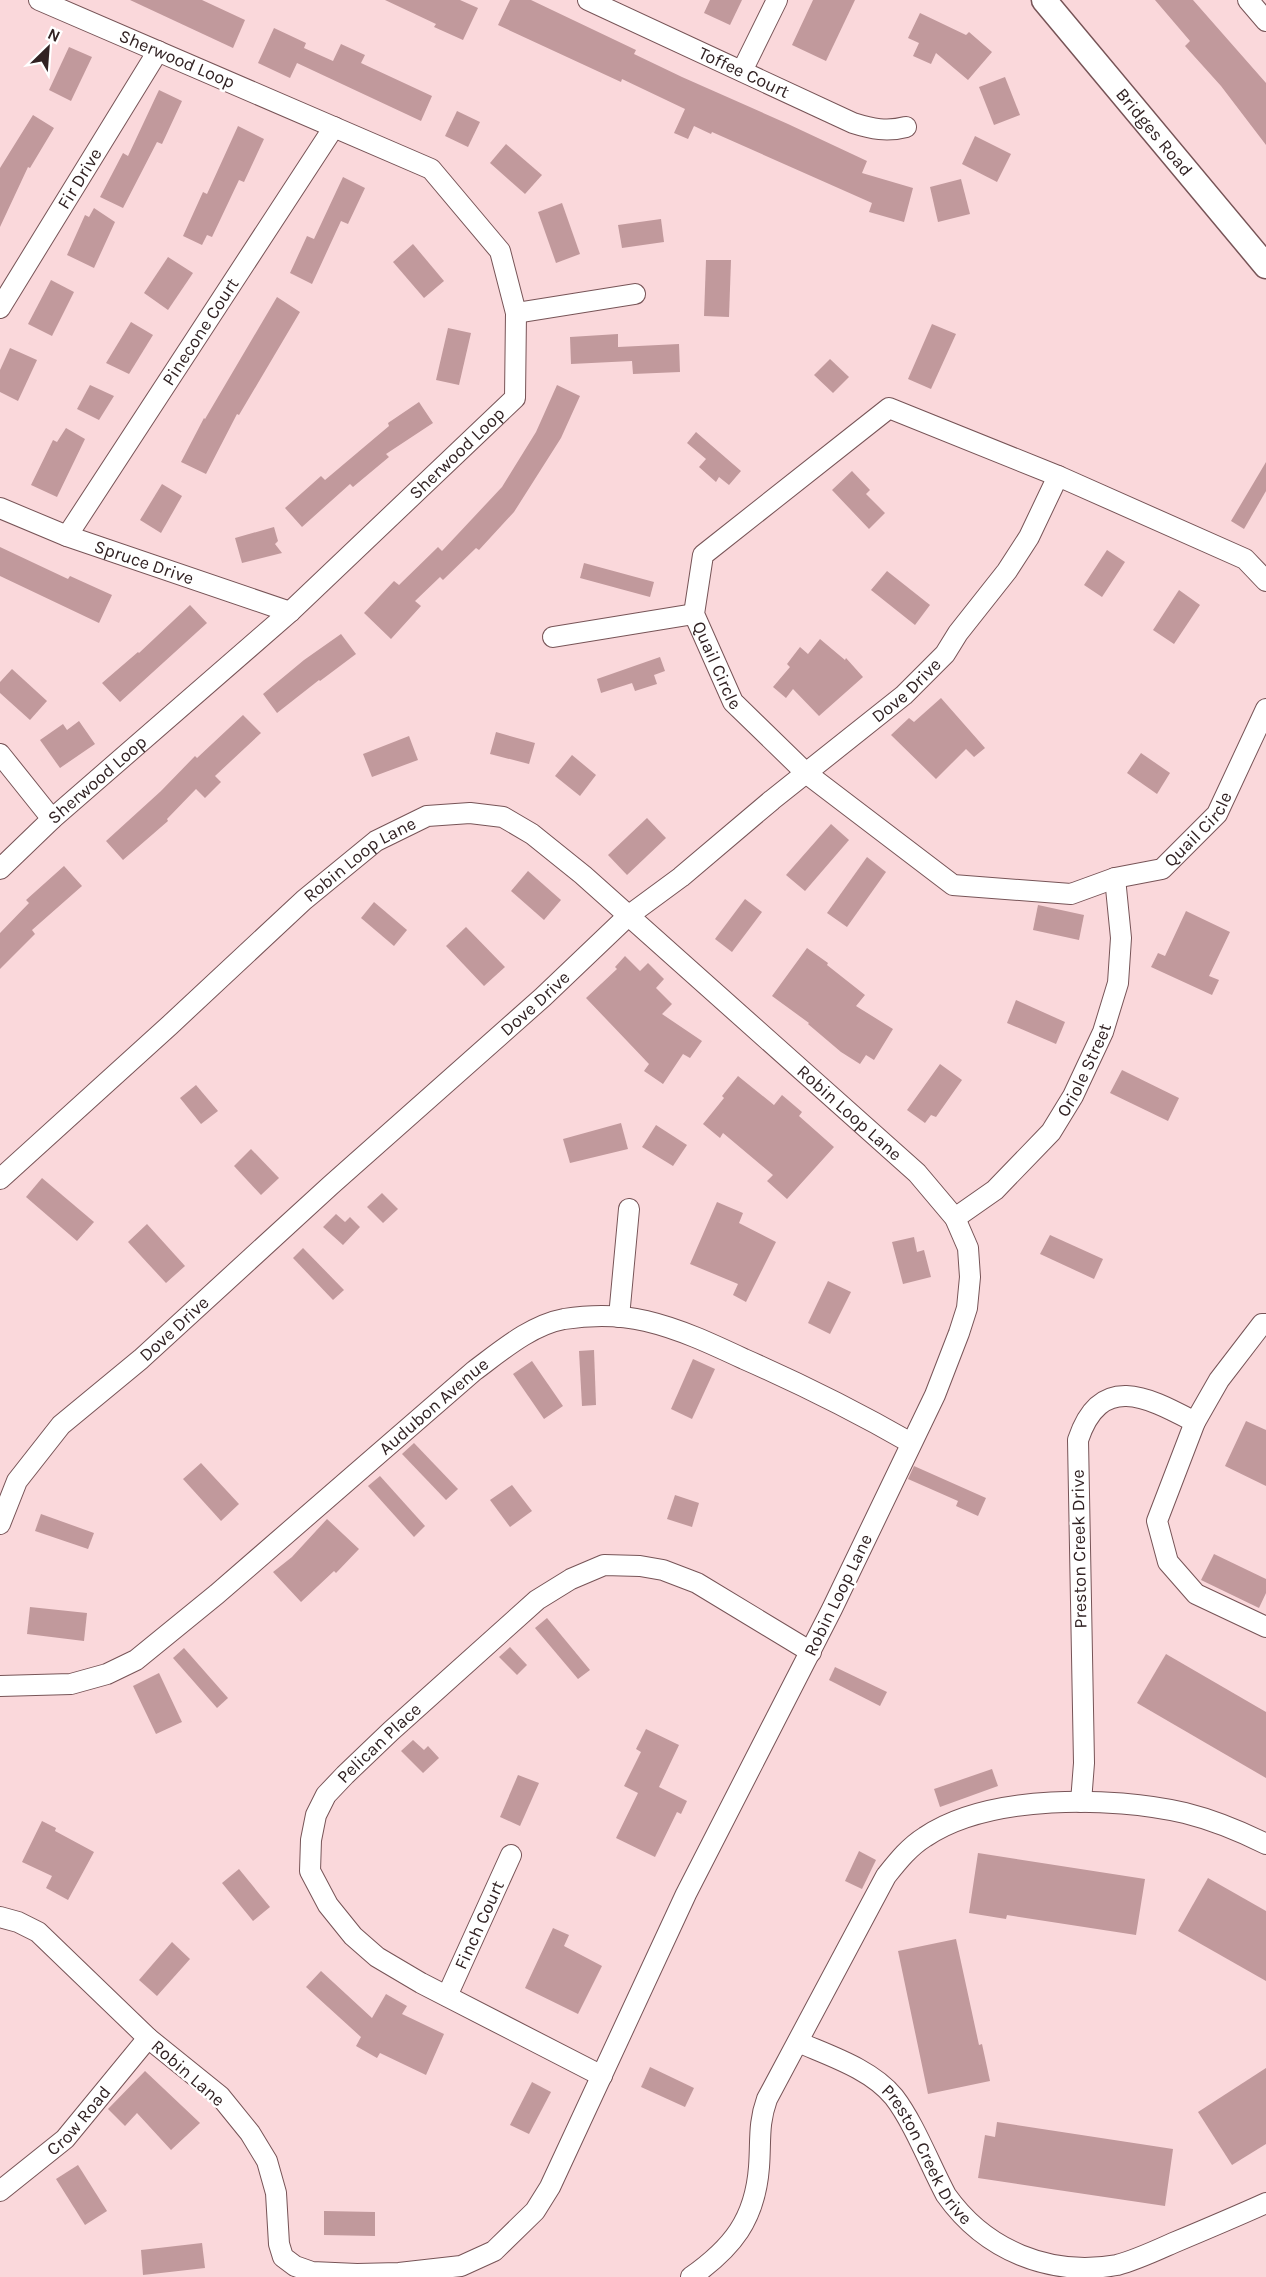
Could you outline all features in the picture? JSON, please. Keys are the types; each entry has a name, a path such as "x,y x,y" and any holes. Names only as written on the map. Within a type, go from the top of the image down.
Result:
{"street":[{"name":"Sherwood Loop","path":"0,869 52,819 290,612 515,398 516,313 500,251 431,170 39,0"},
{"name":"Toffee Court","path":"588,0 853,123 874,130 894,130 906,127"},
{"path":"742,70 777,0"},
{"name":"Bridges Road","path":"1044,0 1266,266"},
{"path":"1248,0 1266,21"},
{"name":"Fir Drive","path":"0,308 158,51"},
{"name":"Pinecone Court","path":"67,536 334,127"},
{"path":"516,313 635,294"},
{"name":"Quail Circle","path":"1266,581 1245,558 1058,476 889,408 703,555 694,614 732,702 806,773 953,885 1071,894 1115,878 1162,869 1217,814 1266,709"},
{"name":"Dove Drive","path":"0,1524 17,1481 61,1425 141,1359 323,1193 543,998 628,916 681,877 806,773 904,696 945,654 958,633 1007,571 1029,537 1058,476"},
{"name":"Spruce Drive","path":"0,508 67,536 290,612"},
{"path":"553,637 694,614"},
{"path":"0,754 52,819"},
{"name":"Robin Loop Lane","path":"0,1179 162,1033 304,900 376,841 427,816 470,813 503,817 532,834 566,861 917,1173 955,1218 968,1248 970,1277 968,1308 935,1395 811,1652 686,1894 602,2076"},
{"name":"Oriole Street","path":"955,1218 995,1190 1045,1139 1073,1096 1103,1032 1118,983 1121,938 1115,878"},
{"path":"619,1317 630,1209"},
{"name":"Audubon Avenue","path":"0,1686 71,1684 107,1674 136,1660 225,1586 436,1401 496,1354 546,1324 565,1319 619,1317 646,1321 697,1338 769,1370 911,1443"},
{"path":"1266,1324 1262,1324 1219,1380 1195,1422 1157,1521 1168,1563 1196,1594 1266,1627"},
{"name":"Preston Creek Drive","path":"1082,1802 1084,1763 1078,1440 1092,1412 1102,1404 1124,1396 1151,1400 1195,1422"},
{"name":"Pelican Place","path":"602,2076 377,1957 353,1936 328,1905 310,1871 311,1840 316,1815 327,1795 391,1731 537,1600 571,1579 604,1565 640,1566 663,1570 697,1583 811,1652"},
{"path":"691,2277 724,2251 743,2227 757,2182 759,2128 767,2099 886,1876 910,1848 942,1827 993,1810 1027,1805 1082,1802 1159,1808 1185,1813 1231,1828 1266,1844"},
{"name":"Finch Court","path":"447,1996 511,1855"},
{"name":"Robin Lane","path":"0,1917 38,1932 148,2038 220,2096 250,2133 267,2161 276,2193 283,2257 295,2266 312,2272 357,2274 462,2271 494,2251 535,2211 550,2187 602,2076"},
{"name":"Crow Road","path":"0,2192 64,2139 148,2038"},
{"name":"Preston Creek Drive","path":"798,2042 854,2068 893,2096 946,2195 964,2219 988,2241 1050,2273 1118,2265 1266,2203"}],"building":[{"path":"130,0 202,0 245,20 233,48"},
{"path":"385,0 460,0 478,8 463,40 434,27 436,24"},
{"path":"510,0 531,0 636,50 634,54 682,77 867,161 862,173 913,188 904,222 869,212 872,203 712,132 711,134 694,126 688,139 674,133 685,109 498,25"},
{"path":"710,0 742,0 730,25 704,13"},
{"path":"813,0 855,0 826,61 792,45"},
{"path":"1155,0 1193,0 1266,83 1266,145 1221,86 1185,46 1190,41"},
{"path":"920,13 966,35 969,32 992,52 968,80 936,53 931,64 913,56 919,43 908,38"},
{"path":"274,28 306,43 304,48 333,61 341,44 365,55 361,63 432,96 421,121 297,63 290,78 258,63"},
{"path":"69,47 92,57 71,101 49,90"},
{"path":"1005,77 1020,115 994,125 979,87"},
{"path":"159,90 182,101 162,144 157,142 123,208 100,197 123,153 128,156"},
{"path":"457,111 480,122 468,147 445,136"},
{"path":"33,115 54,128 30,168 28,167 0,227 0,168"},
{"path":"238,126 264,139 244,182 239,180 212,237 207,235 202,245 183,236 203,192 207,194"},
{"path":"975,136 1011,154 997,182 962,164"},
{"path":"506,144 542,175 525,194 490,163"},
{"path":"343,177 365,188 348,224 341,221 312,284 290,273 307,236 314,239"},
{"path":"961,179 970,214 938,222 930,187"},
{"path":"562,203 580,254 556,263 538,212"},
{"path":"94,208 115,222 94,268 67,255 85,215 89,217"},
{"path":"661,219 664,242 622,248 618,225"},
{"path":"413,244 444,281 424,298 393,262"},
{"path":"168,257 193,273 168,310 144,293"},
{"path":"706,260 731,260 729,317 704,316"},
{"path":"51,280 74,292 52,336 28,324"},
{"path":"277,297 300,312 239,415 237,414 206,474 181,462 204,418"},
{"path":"131,322 153,335 129,374 106,363"},
{"path":"932,324 956,334 931,389 908,379"},
{"path":"448,328 471,333 459,385 436,380"},
{"path":"618,334 618,347 679,344 680,372 633,374 632,361 571,364 570,337"},
{"path":"10,348 37,360 18,401 0,392 0,370"},
{"path":"830,359 849,377 833,393 814,375"},
{"path":"90,385 114,396 99,420 77,409"},
{"path":"557,385 580,396 561,438 514,512 479,550 476,548 443,580 440,577 415,601 421,606 391,639 364,613 394,581 399,585 438,547 442,551 502,487 536,432"},
{"path":"419,402 433,423 386,454 389,457 353,487 350,484 302,527 285,508 321,476 325,480 389,426 388,423"},
{"path":"66,428 85,439 57,497 31,485 53,440 57,442"},
{"path":"696,432 741,471 729,485 719,477 716,482 699,467 706,459 687,443"},
{"path":"1266,462 1266,491 1244,529 1231,521"},
{"path":"852,471 870,490 866,494 885,513 869,529 832,490"},
{"path":"162,484 182,496 161,533 140,520"},
{"path":"274,527 278,541 275,544 282,553 242,563 235,538"},
{"path":"0,547 68,579 70,576 112,595 99,623 0,576"},
{"path":"1107,550 1125,562 1102,597 1084,585"},
{"path":"584,563 654,582 650,597 580,578"},
{"path":"887,571 930,605 915,625 871,590"},
{"path":"1179,590 1200,605 1174,644 1153,630"},
{"path":"190,605 207,623 120,702 102,683 139,653"},
{"path":"341,634 356,654 277,713 263,694 304,660"},
{"path":"820,639 845,660 846,658 863,677 819,716 793,689 786,698 773,687 790,667 787,664 800,647 808,654"},
{"path":"660,657 665,671 654,675 657,684 635,691 632,683 601,693 597,679"},
{"path":"12,669 47,701 30,720 0,693 0,682"},
{"path":"941,698 985,748 974,757 966,749 936,779 891,735 909,718 914,722"},
{"path":"243,715 261,733 215,776 221,782 205,798 196,789 167,819 168,821 123,860 106,841 161,791 195,756 197,758"},
{"path":"79,721 95,744 60,768 40,740 63,724 67,730"},
{"path":"496,732 535,743 529,764 490,754"},
{"path":"409,736 418,760 372,777 363,754"},
{"path":"1141,753 1170,773 1157,794 1127,773"},
{"path":"572,755 596,775 580,796 555,776"},
{"path":"647,818 666,838 627,875 608,855"},
{"path":"831,824 849,840 805,891 786,875"},
{"path":"867,857 886,872 847,927 827,913"},
{"path":"64,866 82,886 32,930 35,934 0,969 0,933 29,903 26,900"},
{"path":"528,871 561,900 544,920 511,891"},
{"path":"745,899 762,912 732,952 715,939"},
{"path":"374,902 407,930 394,946 361,918"},
{"path":"1038,905 1084,915 1079,940 1033,930"},
{"path":"1186,911 1230,932 1209,976 1219,980 1212,995 1151,967 1158,953 1165,956"},
{"path":"466,927 505,967 484,986 446,946"},
{"path":"807,948 865,995 856,1006 893,1029 874,1060 866,1055 860,1064 841,1052 809,1023 772,996"},
{"path":"625,956 640,971 648,963 664,979 656,988 672,1004 662,1014 702,1041 690,1058 683,1054 663,1084 644,1071 649,1064 586,998 617,969 615,967"},
{"path":"1016,1000 1065,1022 1056,1044 1007,1023"},
{"path":"940,1064 962,1080 936,1117 931,1115 925,1123 907,1110"},
{"path":"1122,1070 1179,1098 1168,1121 1110,1093"},
{"path":"738,1076 774,1105 782,1095 802,1112 799,1116 834,1147 787,1199 767,1181 773,1175 723,1133 720,1138 703,1124"},
{"path":"196,1085 218,1111 201,1124 180,1098"},
{"path":"621,1123 628,1149 570,1163 563,1139"},
{"path":"656,1125 687,1145 673,1166 642,1147"},
{"path":"251,1149 279,1178 261,1195 234,1166"},
{"path":"42,1178 94,1222 77,1241 26,1197"},
{"path":"382,1193 398,1209 383,1223 367,1207"},
{"path":"717,1202 743,1213 739,1223 776,1242 746,1302 733,1295 738,1284 690,1264"},
{"path":"336,1214 345,1222 350,1217 360,1227 343,1245 323,1227"},
{"path":"147,1224 185,1266 166,1283 128,1242"},
{"path":"1050,1235 1103,1259 1094,1279 1040,1254"},
{"path":"914,1237 917,1252 924,1250 931,1277 903,1284 892,1242"},
{"path":"303,1248 344,1290 333,1300 293,1258"},
{"path":"828,1281 851,1292 830,1334 808,1323"},
{"path":"594,1350 596,1405 582,1406 579,1351"},
{"path":"693,1359 715,1369 692,1419 671,1409"},
{"path":"532,1361 563,1406 544,1419 513,1374"},
{"path":"1246,1421 1266,1430 1266,1486 1225,1466"},
{"path":"414,1443 458,1489 446,1500 402,1454"},
{"path":"201,1463 239,1504 221,1521 183,1479"},
{"path":"914,1466 986,1498 978,1516 956,1506 958,1501 908,1479"},
{"path":"380,1476 425,1526 414,1537 368,1486"},
{"path":"512,1485 532,1511 510,1527 490,1500"},
{"path":"675,1495 699,1503 692,1527 667,1519"},
{"path":"41,1514 94,1533 88,1549 35,1531"},
{"path":"327,1519 359,1549 336,1573 334,1571 301,1602 273,1572 292,1557"},
{"path":"1214,1554 1266,1579 1266,1593 1259,1608 1201,1580"},
{"path":"30,1607 87,1613 84,1641 27,1634"},
{"path":"547,1618 590,1670 578,1679 535,1628"},
{"path":"510,1647 527,1665 517,1675 499,1657"},
{"path":"184,1648 228,1698 217,1708 173,1658"},
{"path":"1166,1654 1266,1712 1266,1778 1137,1703"},
{"path":"835,1667 887,1692 880,1706 829,1680"},
{"path":"159,1673 182,1722 156,1734 133,1686"},
{"path":"646,1729 679,1745 659,1787 687,1801 681,1814 677,1812 655,1857 616,1838 638,1793 624,1786 641,1752 636,1749"},
{"path":"413,1740 424,1750 428,1746 439,1758 423,1773 401,1751"},
{"path":"992,1769 998,1786 940,1807 934,1789"},
{"path":"518,1775 539,1783 520,1826 500,1817"},
{"path":"42,1821 56,1828 55,1831 94,1852 68,1900 46,1888 52,1876 22,1862"},
{"path":"859,1851 876,1860 862,1889 845,1881"},
{"path":"978,1853 1145,1879 1136,1935 1007,1915 1006,1919 969,1913"},
{"path":"239,1869 270,1907 253,1921 222,1883"},
{"path":"1208,1878 1266,1911 1266,1981 1178,1931"},
{"path":"553,1928 569,1935 564,1946 602,1966 578,2014 525,1988"},
{"path":"956,1939 979,2045 982,2044 990,2081 928,2094 898,1951"},
{"path":"172,1942 190,1959 157,1996 139,1980"},
{"path":"321,1971 372,2018 386,1994 407,2006 402,2014 444,2034 426,2075 380,2053 377,2058 356,2046 361,2037 306,1987"},
{"path":"650,2067 694,2088 685,2107 641,2087"},
{"path":"1266,2068 1266,2144 1232,2165 1198,2112"},
{"path":"145,2071 200,2123 171,2150 137,2113 125,2126 108,2109"},
{"path":"532,2082 551,2092 529,2134 510,2125"},
{"path":"997,2122 1173,2149 1165,2206 978,2178 985,2135 995,2137"},
{"path":"78,2165 107,2211 85,2225 56,2179"},
{"path":"324,2211 375,2212 375,2236 324,2235"},
{"path":"202,2243 205,2268 143,2275 141,2250"}]}
